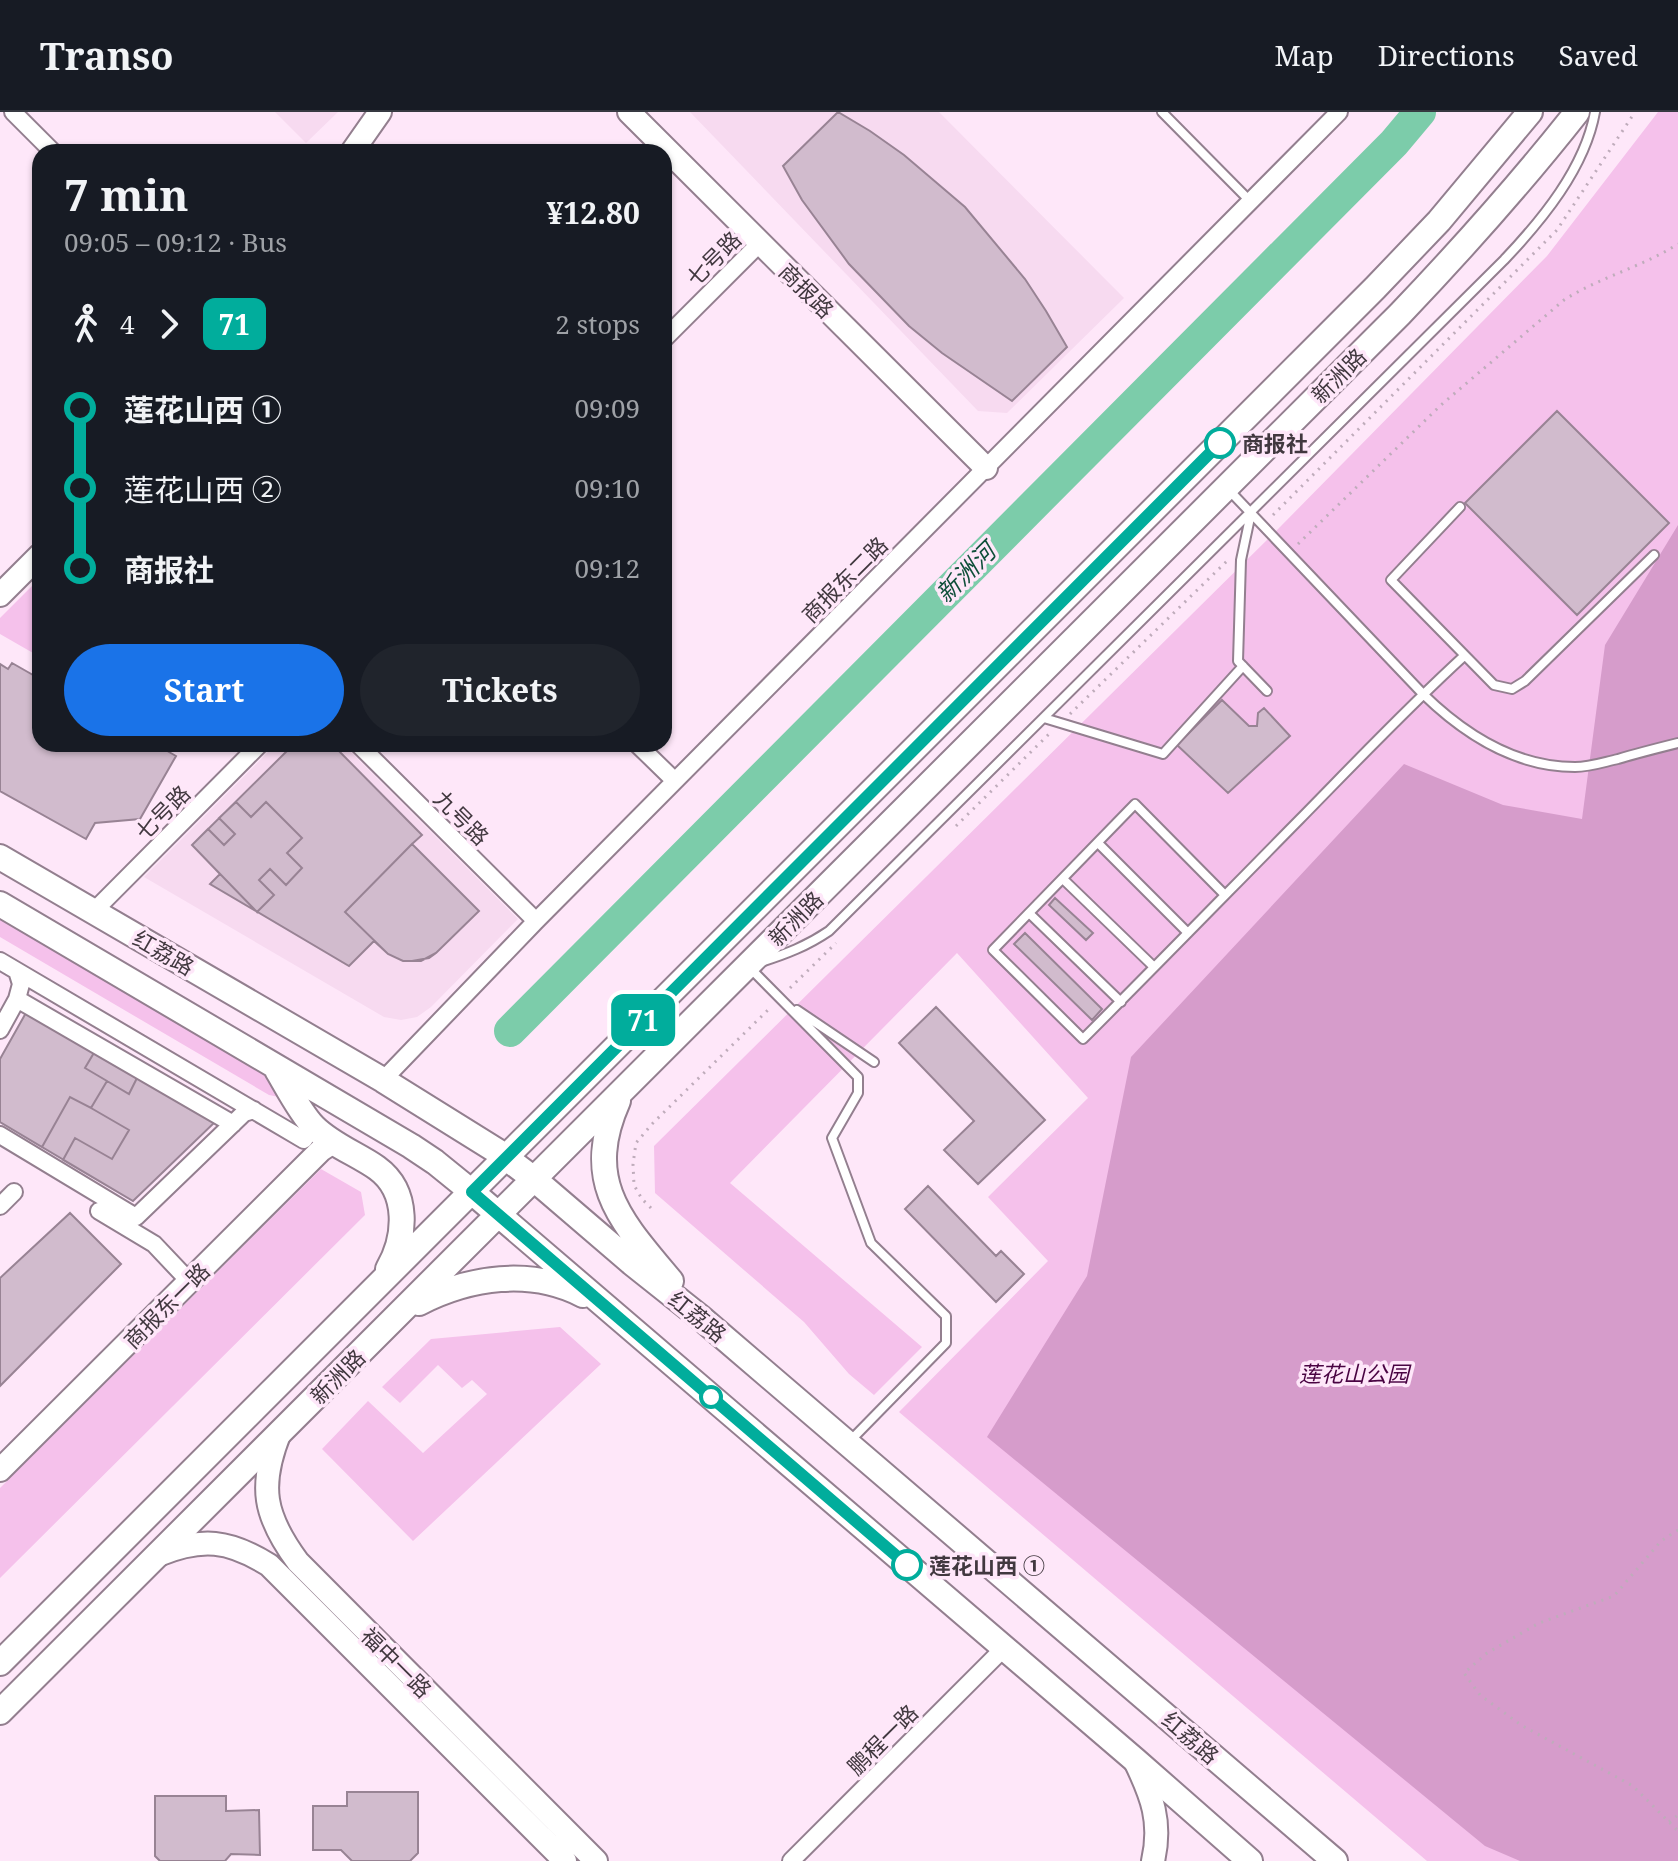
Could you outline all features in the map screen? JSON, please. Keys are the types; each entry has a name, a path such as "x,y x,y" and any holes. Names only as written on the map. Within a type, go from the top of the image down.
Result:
{"main road":[{"name":"新洲路","path":"0,1663 1375,288 1439,221 1530,112"},
{"name":"新洲路","path":"0,1712 1400,314 1466,245 1577,112"},
{"name":"红荔路","path":"0,857 383,1080 534,1179 849,1443 1335,1861"},
{"name":"红荔路","path":"0,904 435,1162 1250,1861"},
{"path":"273,1065 309,1133 333,1142 379,1170 392,1185 401,1205 399,1247 377,1286"},
{"path":"623,1090 609,1123 605,1152 606,1182 628,1229 700,1317"},
{"path":"393,1320 444,1291 472,1282 500,1278 547,1282 602,1304"}],"street":[{"path":"13,112 45,144"},
{"path":"358,144 380,112"},
{"name":"商报路","path":"629,112 661,144"},
{"name":"商报东二路","path":"383,1080 536,921 1339,112"},
{"name":"商报路","path":"672,155 986,468"},
{"name":"七号路","path":"672,331 760,243"},
{"path":"0,595 32,563"},
{"name":"七号路","path":"94,911 252,752"},
{"name":"九号路","path":"366,752 536,921"},
{"path":"645,752 675,781"},
{"path":"0,961 254,1110 309,1133"},
{"path":"0,1030 17,999 21,984 17,971"},
{"path":"17,999 233,1124"},
{"path":"136,1217 244,1113 254,1110"},
{"path":"0,1135 136,1217 192,1279"},
{"name":"商报东一路","path":"0,1470 321,1150 333,1142"},
{"path":"0,1206 14,1192"},
{"path":"99,1211 154,1244 192,1279"},
{"name":"福中一路","path":"280,1432 269,1459 269,1506 274,1526 298,1562 596,1861"},
{"name":"福中一路","path":"157,1556 177,1547 216,1543 237,1548 269,1565 565,1861"},
{"name":"鹏程一路","path":"791,1861 1004,1648"},
{"path":"1135,1760 1154,1806 1157,1845 1153,1861"}],"lane":[{"path":"1162,112 1251,202"},
{"path":"849,1443 946,1343 946,1316 871,1243 832,1138 858,1093 858,1077 747,966 792,953 829,931 1504,260 1562,190 1592,126 1595,112"},
{"path":"1226,487 1423,694 1445,715 1483,742 1521,757 1576,767 1678,743"},
{"path":"1460,507 1391,580 1494,685 1512,689 1525,681 1654,555"},
{"path":"1251,512 1241,560 1238,661 1267,691"},
{"path":"1225,895 1135,804 993,950 1083,1039 1464,656"},
{"path":"1044,718 1163,754 1243,666"},
{"path":"1098,843 1188,933"},
{"path":"1063,879 1154,967"},
{"path":"1029,913 1121,1002"},
{"path":"780,998 874,1062"}],"path":[{"path":"1263,524 1557,230 1635,112"},
{"path":"1289,552 1441,405 1564,300 1678,244"},
{"path":"949,833 1245,542"},
{"path":"651,1208 634,1185 636,1143 836,943"},
{"path":"1678,1530 1661,1541 1614,1596 1539,1623 1487,1653 1464,1673 1480,1695 1510,1718 1633,1786 1678,1831"},
{"path":"1669,1822 1678,1815"}],"shaded area":[{"path":"275,112 338,112 306,143"},
{"path":"690,112 939,112 1124,298 1007,413 978,411"},
{"path":"268,752 351,752 518,919 431,1007 417,1017 401,1020 384,1017 144,877"}],"green space":[{"name":"莲花山公园","path":"1658,112 1678,112 1678,1861 1427,1861 899,1412 1048,1261 988,1197 1088,1098 957,953 730,1183 922,1347 874,1395 849,1374 804,1322 655,1193 654,1146 1280,527 1547,256"},
{"path":"1678,525 1678,1861 1520,1861 1485,1846 987,1437 1087,1276 1131,1057 1404,764 1503,805 1582,819 1605,645"},
{"path":"32,586 32,652 0,634 0,618"},
{"path":"0,912 266,1073 279,1097 269,1095 0,937"},
{"path":"321,1169 361,1192 365,1215 0,1578 0,1488"},
{"path":"560,1327 601,1364 413,1541 322,1449 368,1401 423,1453 487,1394 472,1380 462,1388 438,1365 400,1403 382,1387 431,1339"}],"building":[{"path":"838,112 904,155 965,207 1025,279 1046,311 1067,347 1012,401 942,353 909,326 849,264 802,200 783,166"},
{"path":"1557,411 1669,523 1577,615 1465,503"},
{"path":"12,663 32,674 32,752 169,752 176,756 140,819 95,823 86,839 0,791 0,664 8,669"},
{"path":"1222,700 1249,726 1257,726 1258,713 1264,708 1290,736 1228,793 1177,745"},
{"path":"286,752 340,752 422,835 412,844 479,911 436,953 421,961 403,961 388,954 374,941 349,966 210,884 220,874 192,845"},
{"path":"236,802 251,817 266,802 302,838 287,853 302,868 286,885 270,869 259,880 274,895 257,912 192,845 208,829 224,845 235,834 219,818"},
{"path":"412,844 479,911 429,958 403,961 388,954 345,912"},
{"path":"1055,898 1093,933 1086,940 1049,905"},
{"path":"1025,933 1102,1009 1092,1020 1014,944"},
{"path":"936,1007 1045,1120 978,1184 944,1150 974,1121 899,1043"},
{"path":"27,1011 216,1121 133,1201 0,1122 0,1059"},
{"path":"27,1011 95,1051 85,1068 107,1081 91,1108 70,1097 42,1147 0,1122 0,1059"},
{"path":"138,1076 216,1121 133,1201 63,1160 75,1138 112,1159 129,1130 91,1108 107,1081 129,1094"},
{"path":"928,1186 996,1256 1001,1251 1024,1274 996,1302 905,1209"},
{"path":"70,1213 121,1264 0,1386 0,1278"},
{"path":"347,1792 418,1792 418,1853 410,1861 352,1861 341,1850 313,1850 313,1806 347,1806"},
{"path":"155,1796 226,1796 226,1811 259,1810 260,1855 231,1854 225,1861 160,1861 155,1856"}],"waterway":[{"name":"新洲河","path":"510,1031 1394,143 1420,112"}],"bus line":[{"name":"71","path":"907,1565 472,1192 1220,443"}],"place":[{"name":"商报社","path":"1220,443"},
{"name":"莲花山西 ①","path":"907,1565"}]}
